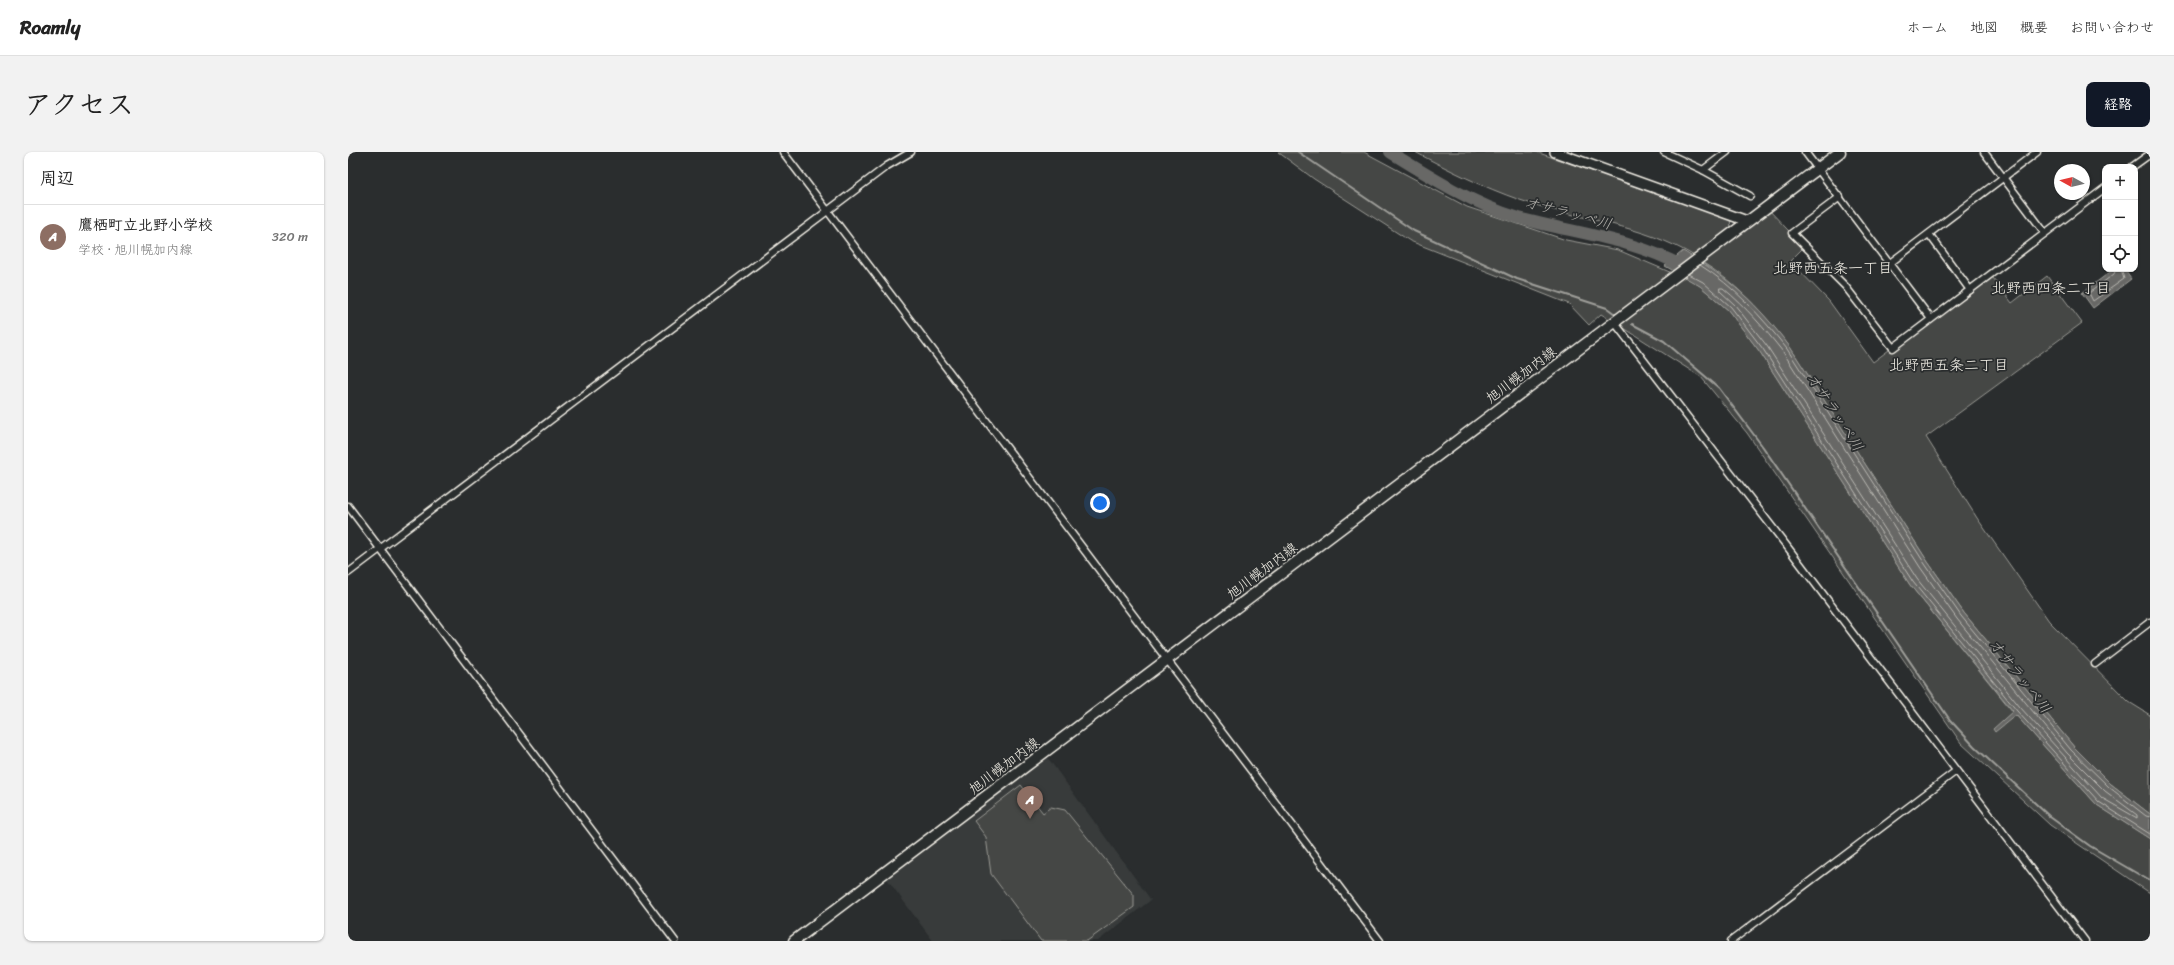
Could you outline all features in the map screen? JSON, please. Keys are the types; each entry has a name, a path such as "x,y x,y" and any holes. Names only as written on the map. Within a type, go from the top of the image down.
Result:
{"main road":[{"name":"旭川幌加内線","path":"794,941 1168,660 1507,402 1723,242 1747,221 1840,152"}],"street":[{"path":"783,152 1380,941"},
{"path":"348,573 887,166 911,152"},
{"path":"1555,152 1747,221"},
{"path":"1664,152 1703,170 1750,196"},
{"path":"1703,170 1727,152"},
{"path":"1805,152 1931,319"},
{"path":"1984,152 2045,233"},
{"path":"1890,263 2037,152"},
{"path":"2136,164 2150,154"},
{"path":"1840,197 1792,233 1845,286 1893,348 2102,190"},
{"path":"1929,234 1970,290"},
{"path":"1615,323 1782,539 2085,941"},
{"path":"348,506 675,941"},
{"path":"2095,664 2150,622"},
{"path":"1730,941 1956,771"}],"shaded area":[{"path":"1278,152 1364,152 1467,207 1566,240 1618,250 1672,273 1611,320 1601,314 1589,325 1569,304 1410,241 1314,179"},
{"path":"1415,152 1536,152 1730,218 1731,229 1696,257 1676,246 1654,237 1542,207 1506,195 1466,178"},
{"path":"1768,209 1804,247 1790,261 1829,301 1873,362 1990,274 2012,303 2047,276 2082,323 1926,437 1977,518 2049,621 2129,702 2150,715 2150,814 2111,784 2074,747 1964,613 1928,562 1790,347 1750,300 1727,280 1702,262"},
{"path":"1682,275 1700,286 1728,310 1760,352 1910,585 2013,712 2097,805 2150,839 2150,893 2050,825 1961,743 1747,433 1701,377 1616,323"},
{"path":"1048,758 1151,900 1098,941 933,941 887,879"},
{"path":"1021,785 1043,813 1051,807 1065,810 1134,895 1134,907 1087,941 1041,941 991,874 986,837 974,821"}],"water":[{"path":"1683,251 1729,282 1754,304 1778,331 1790,347 1928,562 1964,613 2074,747 2111,784 2150,814 2150,839 2097,805 2016,715 1995,732 1993,729 2013,711 1910,585 1760,352 1728,310 1700,286 1665,266"},
{"path":"2110,272 2126,272 2131,279 2093,308 2082,293"}],"waterway":[{"path":"1298,152 1414,231 1517,279 1607,308 1615,314"},
{"name":"オサラッペ川","path":"1390,152 1452,189 1502,212 1519,218 1624,243 1665,257 1684,267"},
{"path":"1632,324 1664,341 1719,388 1763,447 1950,720 1974,746 2050,817 2090,846 2150,881"}],"place":[{"name":"鷹栖町立北野小学校","path":"1030,819"}],"district":[{"name":"北野西五条一丁目","path":"1833,268"},
{"name":"北野西四条二丁目","path":"2051,288"},
{"name":"北野西五条二丁目","path":"1949,365"}]}
